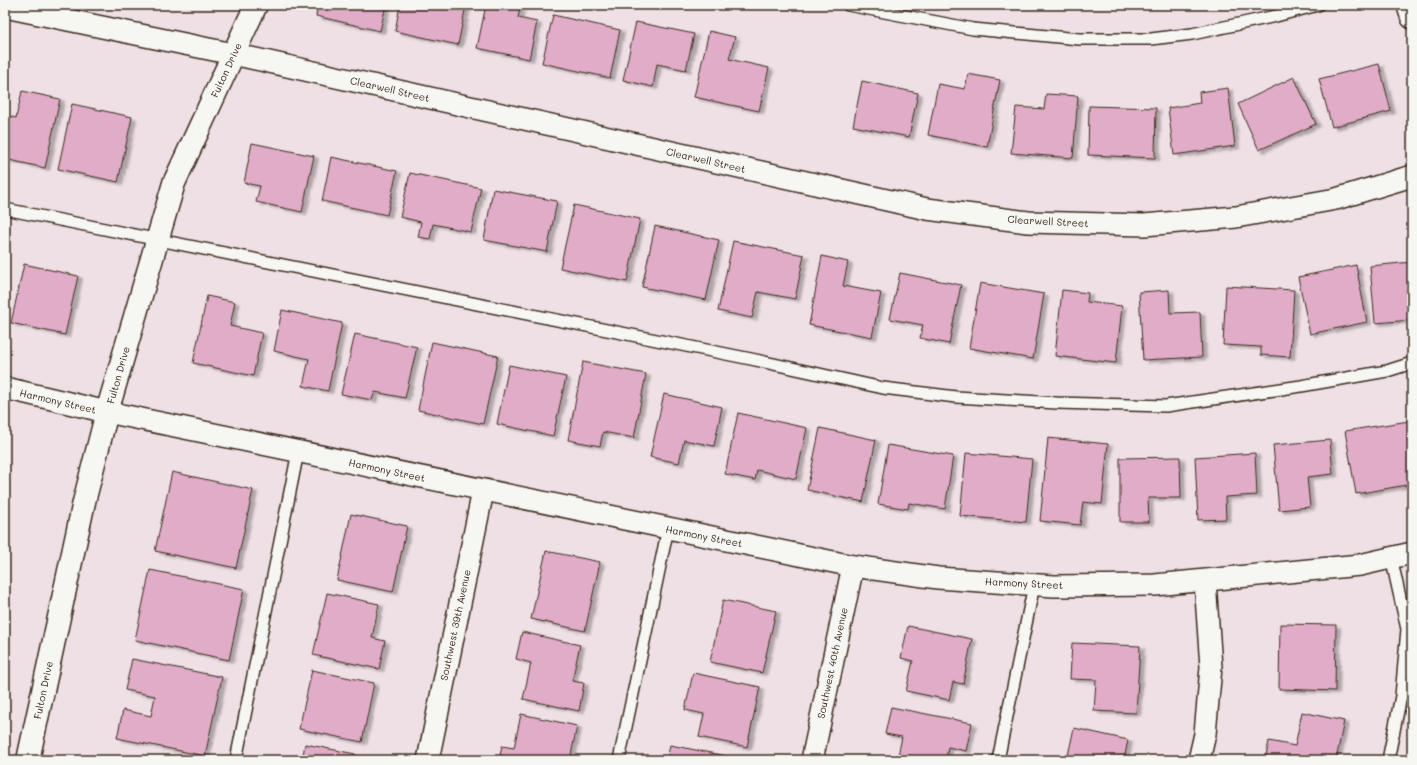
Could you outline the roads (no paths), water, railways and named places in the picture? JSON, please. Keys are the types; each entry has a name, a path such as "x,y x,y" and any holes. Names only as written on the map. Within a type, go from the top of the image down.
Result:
{"main road":[{"name":"Fulton Drive","path":"28,760 84,502 107,412 174,183 256,5"},
{"path":"1408,5 1412,17"}],"street":[{"name":"Clearwell Street","path":"5,6 233,54 926,209 1028,222 1144,225 1236,217 1336,199 1412,176"},
{"name":"Harmony Street","path":"5,388 107,412 853,566 938,578 1054,586 1155,585 1360,565 1412,553"},
{"name":"Southwest 39th Avenue","path":"428,760 483,490"},
{"name":"Southwest 40th Avenue","path":"812,760 853,566"},
{"path":"1199,760 1205,734 1211,667 1205,581"}],"lane":[{"path":"848,5 973,29 1079,39 1150,39 1192,34 1276,16 1318,5"},
{"path":"5,209 751,359 883,388 956,397 1057,403 1166,406 1308,385 1386,371 1412,363"},
{"path":"236,760 298,452"},
{"path":"619,760 668,528"},
{"path":"1388,760 1401,696 1407,629 1391,558"},
{"path":"998,760 1034,585"}]}
